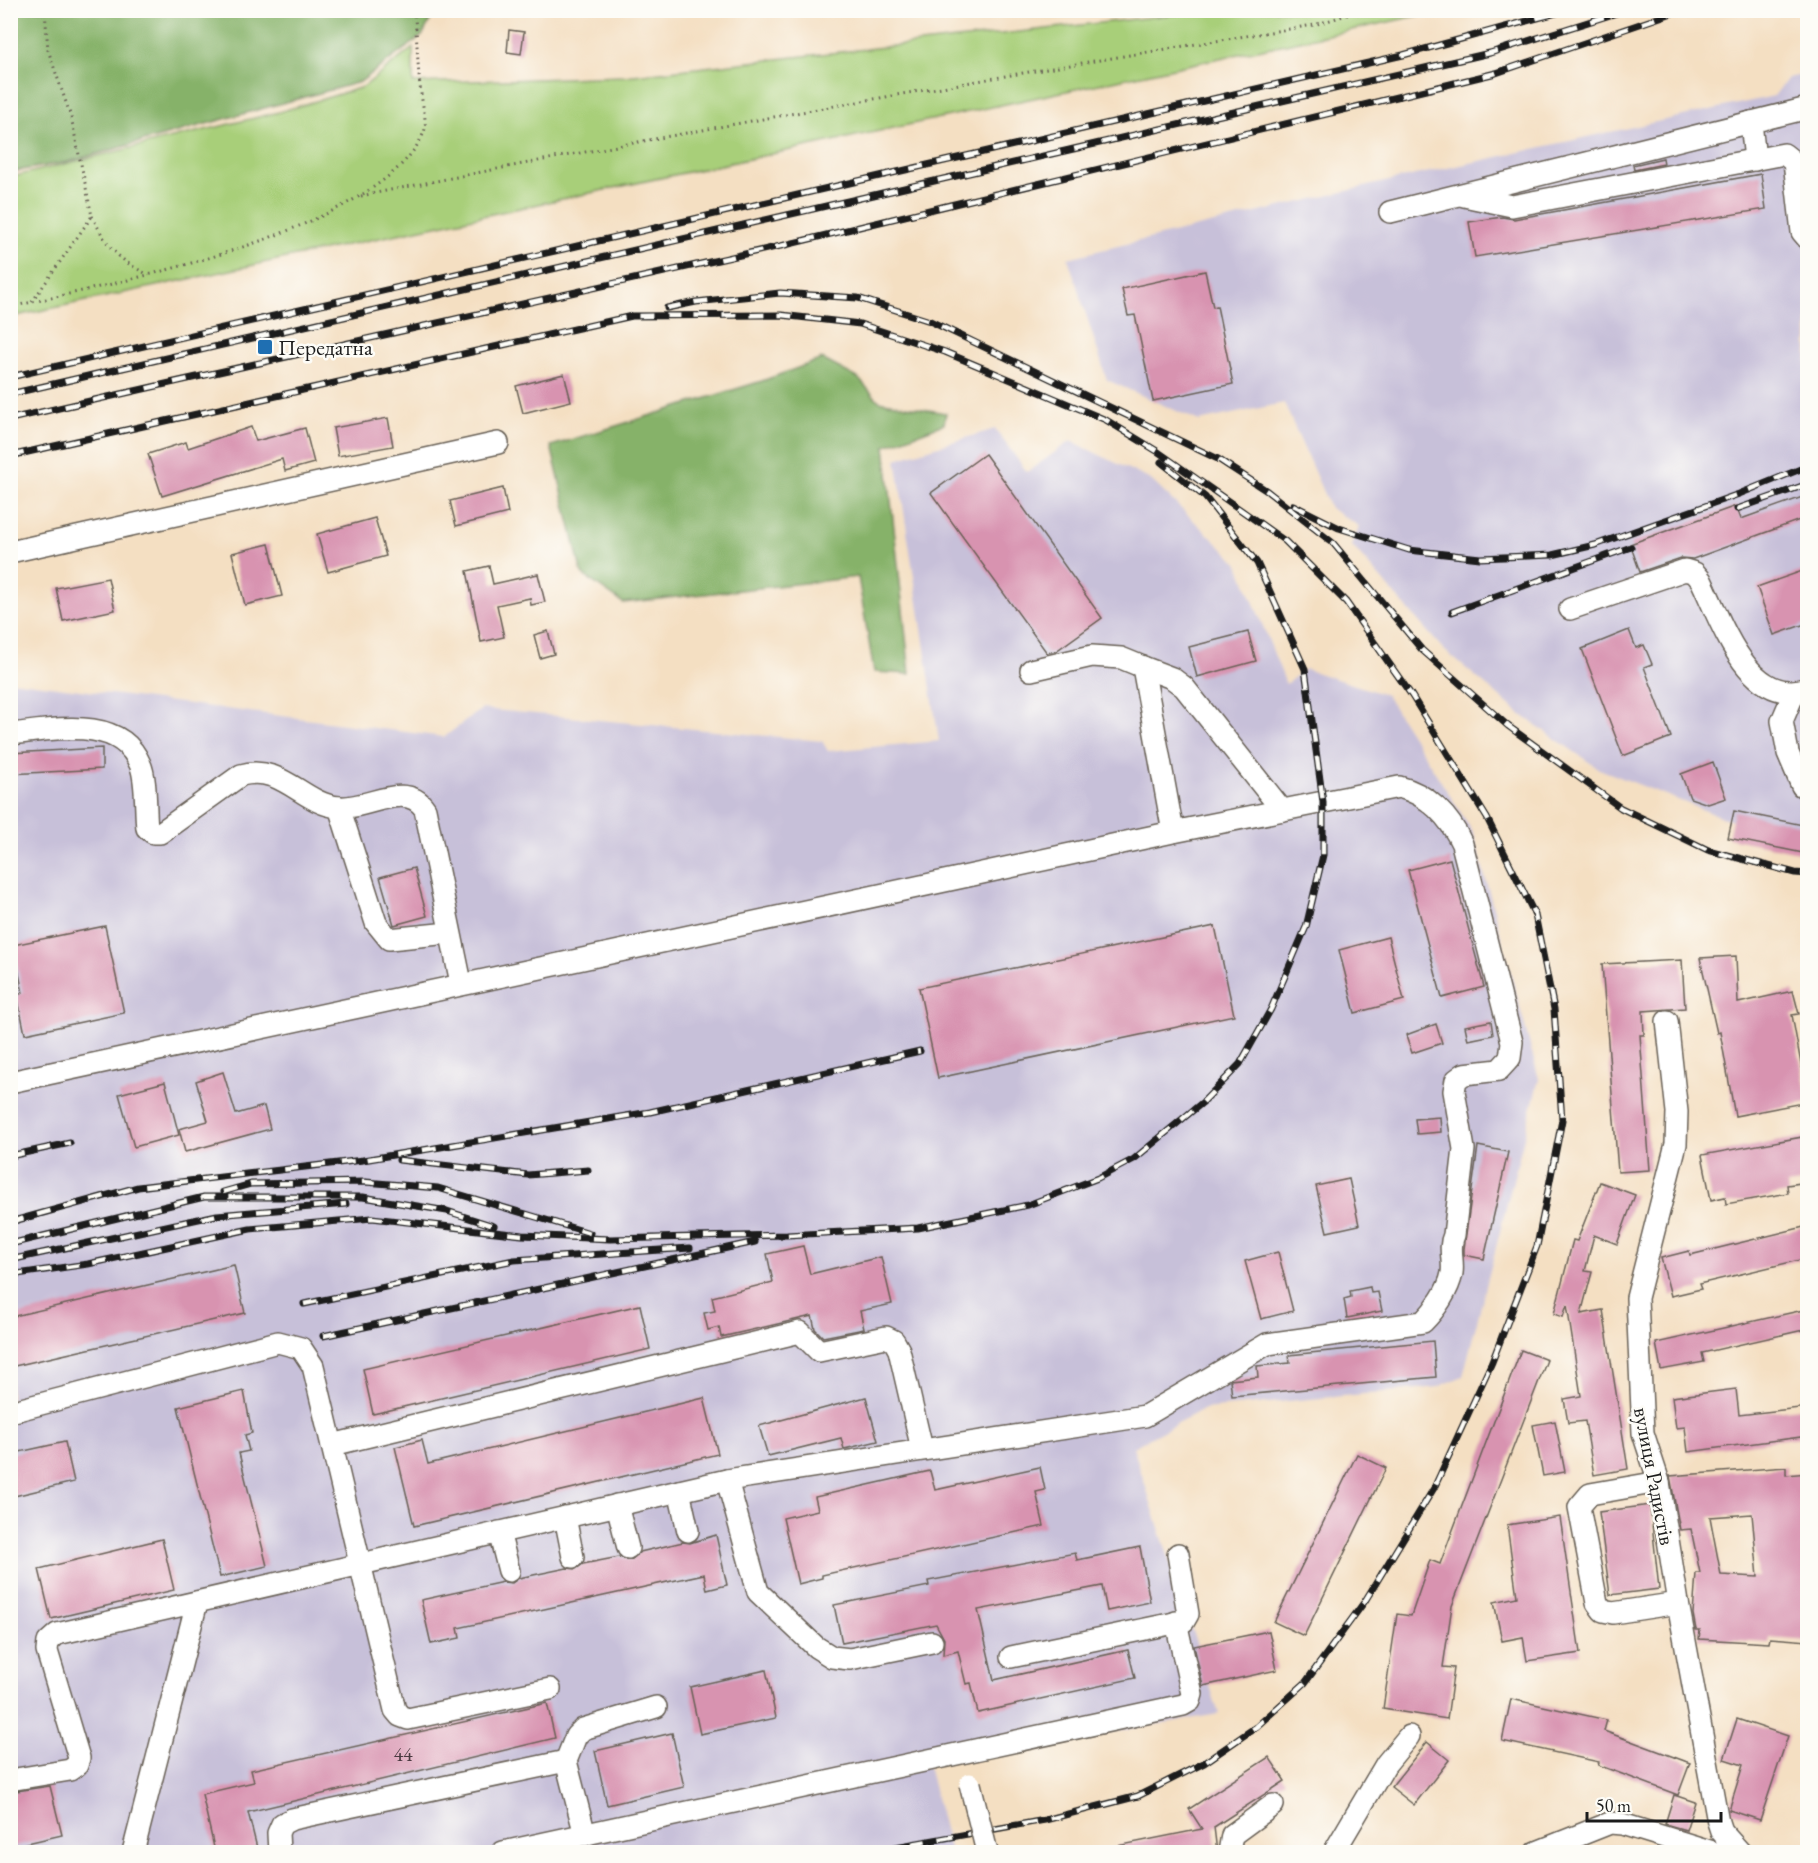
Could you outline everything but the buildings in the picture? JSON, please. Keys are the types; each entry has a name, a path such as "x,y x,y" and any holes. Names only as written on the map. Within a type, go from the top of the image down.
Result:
{"street":[{"path":"1390,212 1808,108"},
{"path":"1750,122 1755,160"},
{"path":"1458,195 1512,206 1784,154 1794,162 1802,232 1808,239"},
{"path":"10,552 498,443"},
{"path":"1570,609 1685,570 1695,573 1701,580 1738,656 1761,680 1776,691 1801,690"},
{"path":"1031,670 1092,656 1121,658 1172,678 1184,687 1282,810"},
{"path":"1143,667 1173,832"},
{"path":"1801,690 1782,722 1788,753 1802,786"},
{"path":"10,734 80,728 108,732 131,747 141,765 147,828 153,833 160,833 241,775 255,771 273,775 318,799 339,807 408,795 419,800 425,809 461,983"},
{"path":"10,1082 461,983 1173,832 1399,787 1414,790 1427,799 1450,824 1462,844 1512,1042 1510,1058 1499,1070 1464,1074 1456,1080 1454,1090 1464,1149 1454,1235 1451,1243 1452,1272 1446,1289 1424,1322 1267,1344 1145,1416 727,1480 57,1634 48,1642 47,1651 79,1758 77,1765 70,1770 10,1780"},
{"path":"339,807 376,923 389,939 449,933"},
{"name":"вулиця Радистів","path":"1667,1021 1677,1112 1676,1144 1637,1298 1643,1433 1659,1482 1677,1603 1718,1822 1721,1831 1740,1852"},
{"path":"332,1445 800,1332 819,1351 886,1337 894,1341 899,1350 922,1449"},
{"path":"10,1412 278,1342 301,1348 313,1366 395,1710 400,1716 408,1719 550,1689"},
{"path":"727,1480 758,1592 816,1647 832,1657 850,1659 932,1642"},
{"path":"1659,1482 1590,1494 1579,1507 1597,1603 1603,1611 1613,1613 1677,1603"},
{"path":"679,1491 688,1531"},
{"path":"617,1505 628,1548"},
{"path":"565,1517 573,1557"},
{"path":"499,1532 509,1571"},
{"path":"1011,1657 1184,1621 1188,1614 1178,1554"},
{"path":"133,1852 197,1602"},
{"path":"503,1852 1183,1705 1190,1701 1192,1694 1176,1622"},
{"path":"585,1835 566,1761 576,1736 583,1729 656,1707"},
{"path":"1334,1852 1386,1764 1409,1736"},
{"path":"963,1754 987,1852"},
{"path":"279,1852 278,1833 282,1824 292,1819 566,1761"},
{"path":"1229,1852 1232,1835 1273,1805"},
{"path":"1537,1852 1610,1823 1622,1824 1713,1852"}],"path":[{"path":"45,10 48,50 71,117 92,216 103,238 122,261 150,276"},
{"path":"10,307 150,276 312,223 382,183 414,151 426,130 417,78 414,10"},
{"path":"361,196 560,156 968,81 1314,25 1363,10"},
{"path":"31,302 92,216"}],"shaded area":[{"path":"1807,74 1807,835 1724,818 1599,769 1520,714 1443,649 1352,546 1359,526 1330,508 1284,403 1199,421 1107,380 1068,258 1393,180 1774,96 1788,78"},
{"path":"995,429 1027,472 1071,441 1151,480 1238,563 1286,684 1305,669 1386,695 1473,832 1539,1079 1463,1376 1438,1387 1204,1409 1133,1447 1219,1714 927,1762 950,1852 11,1852 11,681 444,737 482,709 822,741 828,751 939,741 896,459"}],"green space":[{"path":"11,10 435,11 422,36 360,82 67,162 11,172"},
{"path":"1215,10 1440,11 11,317 11,177 279,112 363,87 413,48 413,83 625,76"},
{"path":"822,359 858,378 879,401 946,413 944,424 885,446 910,674 874,672 858,577 623,603 582,574 551,446 762,381"}],"railway":[{"path":"10,377 1403,55 1567,10"},
{"path":"10,394 1490,53 1626,10"},
{"path":"10,419 785,245 1496,73 1681,10"},
{"path":"667,308 696,302 780,293 858,298 930,321 1218,459 1267,491 1333,543 1422,650 1508,726 1621,808 1708,850 1795,873 1808,874"},
{"path":"10,456 632,316 781,315 860,324 945,352 1106,420 1157,451 1285,541 1346,602 1412,696 1487,818 1535,915 1554,1009 1562,1120 1537,1246 1492,1362 1434,1488 1365,1601 1305,1683 1256,1727 1204,1763 1138,1796 1045,1820 868,1852"},
{"path":"10,1275 88,1264 250,1229 372,1218 522,1235 610,1239 787,1235 918,1228 1028,1205 1098,1178 1134,1159 1203,1102 1240,1064 1271,1009 1306,927 1323,855 1323,802 1305,669 1257,563 1205,497 1161,462"},
{"path":"1293,505 1339,528 1409,550 1480,558 1552,555 1595,545 1739,494 1808,466"},
{"path":"1737,509 1808,484"},
{"path":"1452,612 1631,547"},
{"path":"10,1222 138,1187 363,1160 650,1112 920,1051"},
{"path":"10,1156 70,1143"},
{"path":"399,1160 528,1175 588,1170"},
{"path":"223,1192 251,1184 365,1182 438,1188 590,1233"},
{"path":"10,1244 204,1197 363,1197 447,1211 494,1226"},
{"path":"10,1260 217,1215 346,1204"},
{"path":"323,1336 755,1242"},
{"path":"304,1304 514,1260 690,1248"}],"place":[{"name":"Передатна","path":"265,347"}]}
